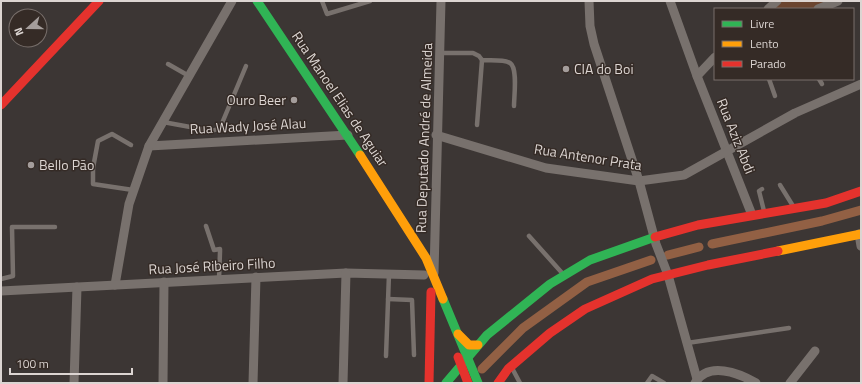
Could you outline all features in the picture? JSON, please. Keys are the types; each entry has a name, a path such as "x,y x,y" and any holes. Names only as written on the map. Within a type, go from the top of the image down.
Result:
{"main road":[{"path":"1,105 99,1"},
{"name":"Rua Manoel Elias de Aguiar","path":"257,1 348,135 398,213 434,276 478,383"},
{"path":"446,383 478,345 515,311 564,275 590,260 654,236 752,214 826,203 861,191"},
{"name":"Rua Manoel Elias de Aguiar","path":"398,213 468,383"},
{"path":"498,383 510,368 550,333 585,309 652,279 708,265 860,234"},
{"path":"429,383 431,292"},
{"path":"458,334 469,345 478,345"},
{"path":"505,383 510,368"}],"street":[{"path":"115,285 133,190 149,146 232,1"},
{"name":"Rua Deputado André de Almeida","path":"434,276 436,135 441,53 441,1"},
{"path":"589,1 590,26 594,44 639,181 654,236 665,265 688,343 696,381 710,371 732,371 756,383"},
{"name":"Rua Aziz Abdi","path":"670,1 697,76 728,150 752,214"},
{"path":"769,8 777,1"},
{"path":"820,8 838,1"},
{"path":"697,76 714,58"},
{"name":"Rua Antenor Prata","path":"436,135 546,168 639,181 684,175 795,113 861,84"},
{"name":"Rua Wady José Alau","path":"149,146 348,135"},
{"path":"860,234 861,246"},
{"path":"343,383 346,273"},
{"name":"Rua José Ribeiro Filho","path":"1,291 346,273 424,275"},
{"path":"253,383 256,278"},
{"path":"163,383 164,282"},
{"path":"74,383 77,287"},
{"path":"790,383 815,351"}],"lane":[{"path":"322,1 327,14 370,1"},
{"path":"441,53 473,53 479,56 482,60 509,63 513,67 515,73 514,106"},
{"path":"477,125 482,60"},
{"path":"168,64 189,76"},
{"path":"163,122 212,130 220,128 246,66"},
{"path":"769,80 775,96"},
{"path":"820,80 822,84"},
{"path":"130,145 112,134 98,141 93,168 93,184 133,190"},
{"path":"780,185 794,208"},
{"path":"762,189 759,191 764,212"},
{"path":"206,226 214,250 220,249 219,279"},
{"path":"1,279 13,276 12,228 55,227"},
{"path":"529,236 564,275"},
{"path":"386,356 388,274"},
{"path":"388,299 412,300 414,355"},
{"path":"688,343 790,328"},
{"path":"510,368 520,383"},
{"path":"647,383 652,376 664,383"}],"shaded area":[{"path":"777,1 838,1 820,8 769,8"}],"waterway":[{"path":"712,244 822,221 861,210"},
{"path":"668,255 699,247"},
{"path":"482,369 523,328 587,282 651,260"}],"traffic: fast":[{"path":"257,1 360,155"},
{"path":"446,383 487,335 550,284 590,260 655,237"},
{"path":"443,299 478,383"}],"traffic: slow":[{"path":"360,155 426,258 443,299"},
{"path":"778,251 861,234"},
{"path":"458,334 469,345 478,345"}],"traffic: jam":[{"path":"1,105 99,1"},
{"path":"655,237 698,225 826,203 861,191"},
{"path":"498,383 508,369 550,333 585,309 652,279 708,265 778,251"},
{"path":"429,383 431,292"},
{"path":"458,357 468,383"}],"place":[{"name":"CIA do Boi","path":"566,69"},
{"name":"Ouro Beer","path":"294,100"},
{"name":"Bello Pão","path":"31,165"}]}
